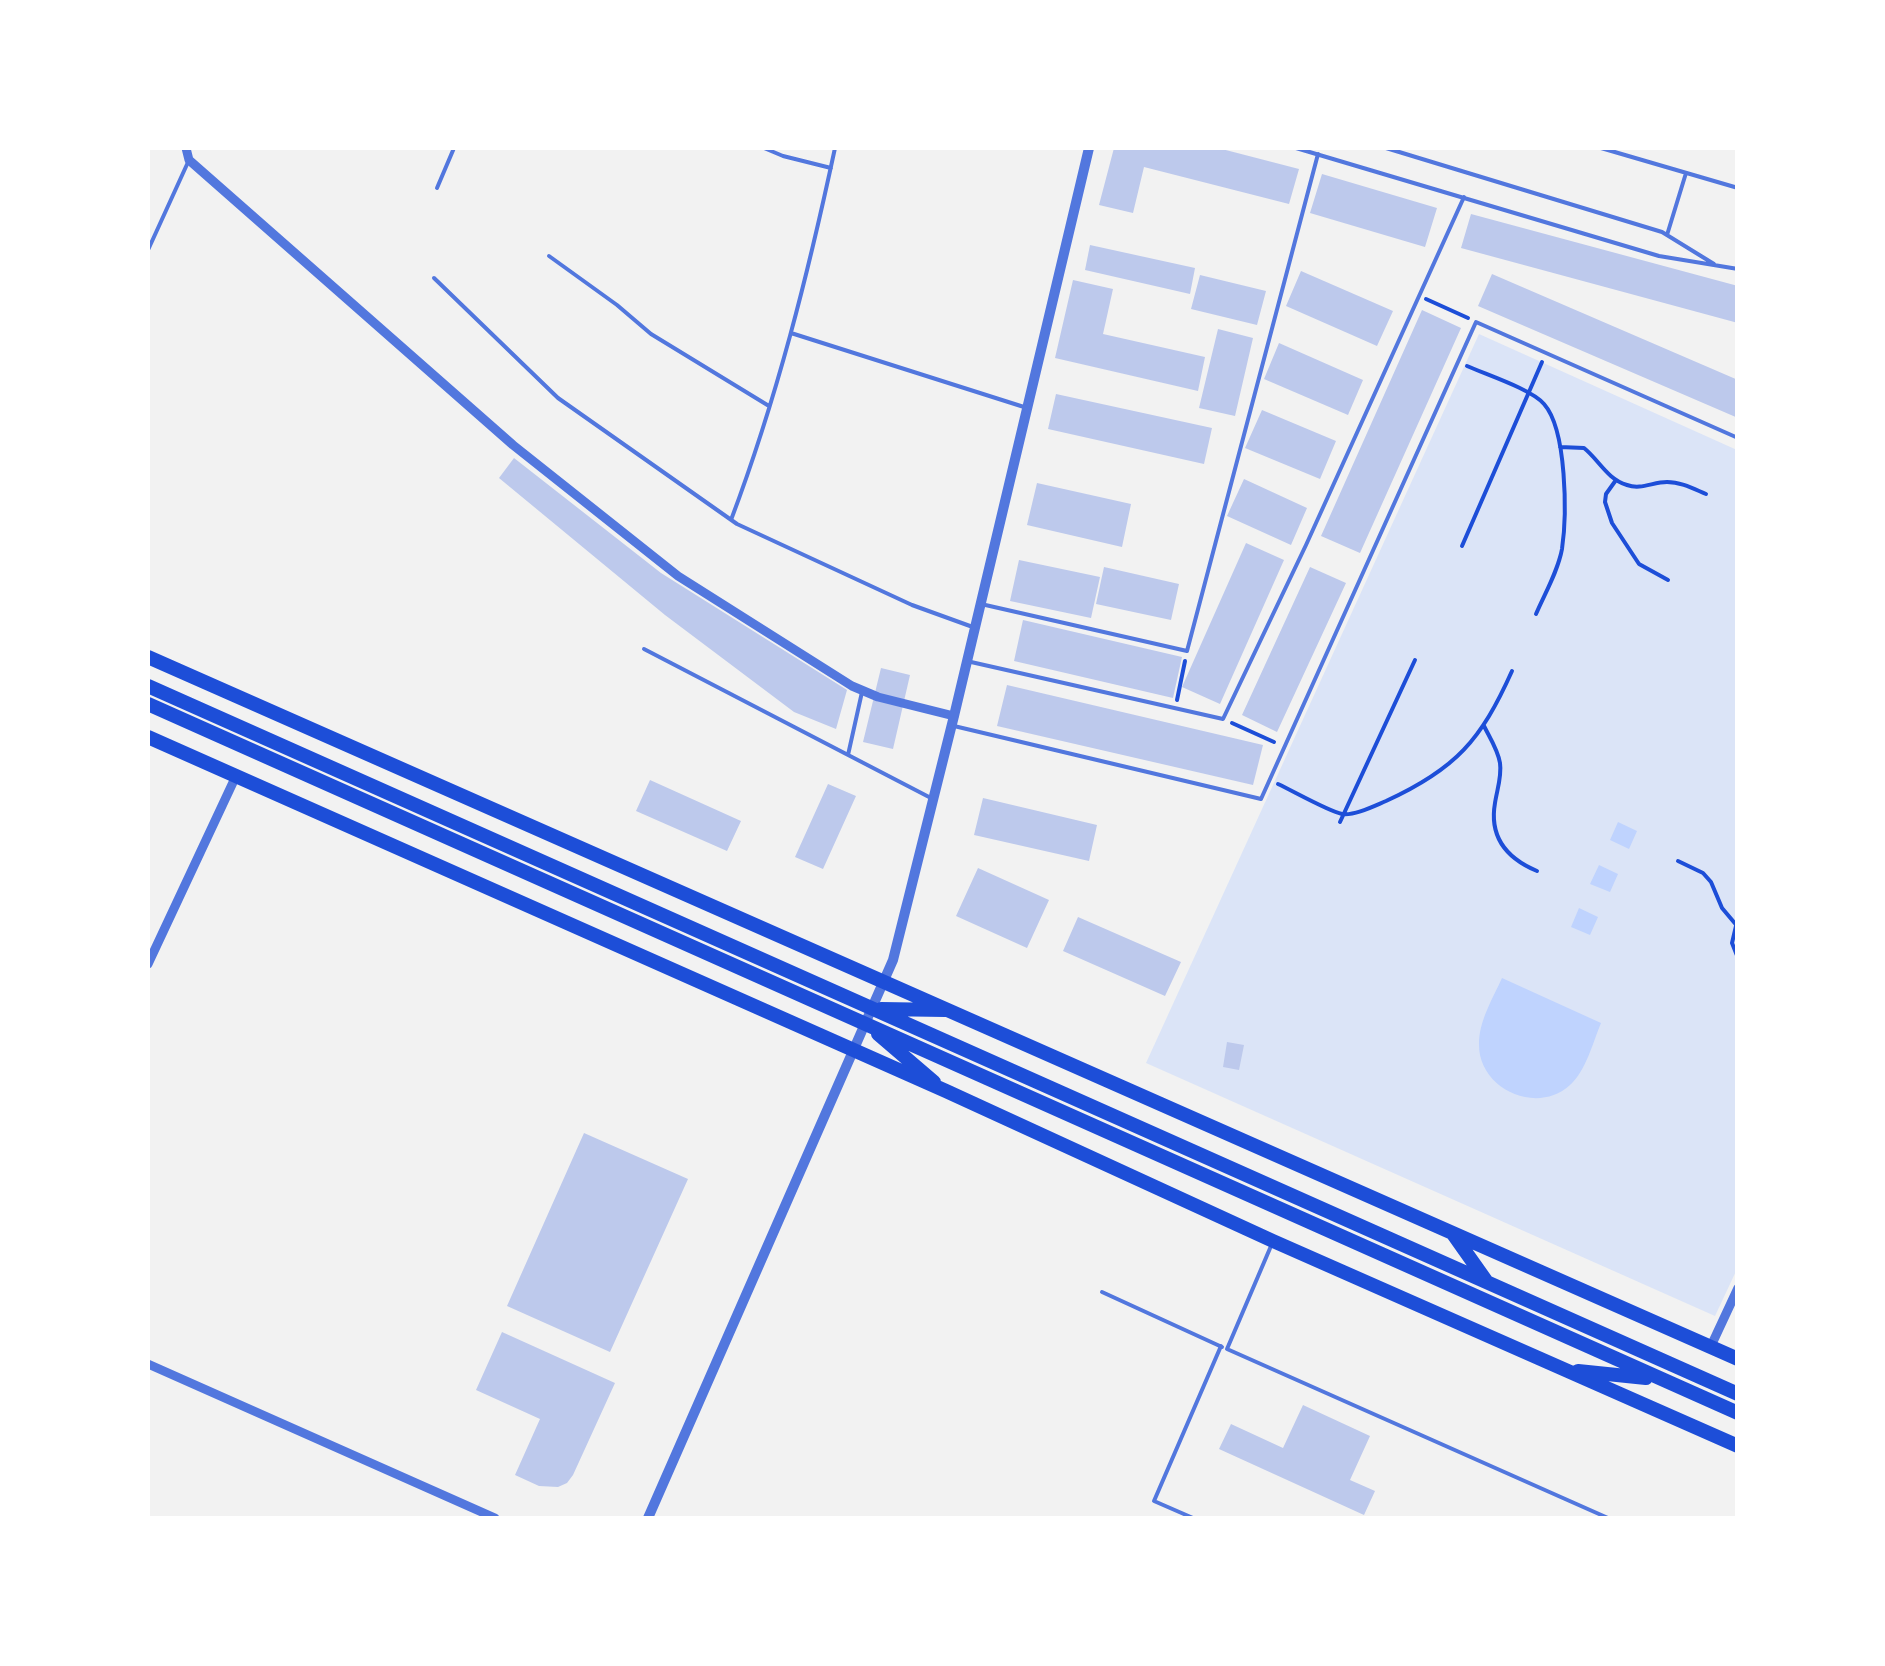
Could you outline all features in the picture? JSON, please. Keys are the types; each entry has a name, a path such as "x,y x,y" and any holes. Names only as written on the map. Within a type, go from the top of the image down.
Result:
{"main road":[{"path":"148,657 1738,1359"},
{"path":"148,686 1738,1413"},
{"path":"148,704 1738,1394"},
{"path":"148,737 1738,1446"},
{"path":"869,1016 950,1010"},
{"path":"869,1016 946,1092"},
{"path":"1451,1232 1487,1282"},
{"path":"1562,1370 1661,1379"}],"street":[{"path":"186,148 189,160 513,445 678,576 862,692 953,721"},
{"path":"648,1518 854,1051 899,939 1090,148"},
{"path":"148,964 236,776"},
{"path":"1711,1346 1737,1293"},
{"path":"148,1364 494,1518"}],"lane":[{"path":"436,188 454,148"},
{"path":"764,148 831,168"},
{"path":"731,520 804,287 835,148"},
{"path":"1296,148 1658,256 1738,269"},
{"path":"1386,148 1667,235 1712,264 1724,267"},
{"path":"1602,148 1738,188"},
{"path":"980,604 1187,651 1318,154"},
{"path":"148,250 189,160"},
{"path":"1667,235 1686,173"},
{"path":"967,662 1224,719 1464,198"},
{"path":"549,256 651,334 769,406"},
{"path":"434,278 558,398 731,520 912,605 975,628"},
{"path":"953,721 1261,799 1476,322 1738,438"},
{"path":"791,333 1028,408"},
{"path":"644,649 934,800"},
{"path":"848,755 862,692"},
{"path":"1193,1518 1154,1501 1273,1241"},
{"path":"1102,1292 1608,1518"}],"path":[{"path":"1421,296 1476,322"},
{"path":"1462,546 1546,353"},
{"path":"1458,362 1539,399 1552,416 1563,484 1562,547 1536,614"},
{"path":"1560,447 1584,448 1625,485 1673,482 1706,494"},
{"path":"1616,480 1605,502 1612,522 1638,564 1668,580"},
{"path":"1176,708 1187,651"},
{"path":"1340,822 1415,660"},
{"path":"1270,780 1344,815 1379,804 1423,782 1458,755 1484,726 1512,670"},
{"path":"1224,719 1285,747"},
{"path":"1484,726 1500,760 1493,812 1496,835 1508,853 1537,870"},
{"path":"1678,861 1712,882 1722,908 1737,926 1732,943 1738,958"}],"shaded area":[{"path":"1479,334 1737,450 1738,1267 1715,1316 1146,1063"}],"water":[{"path":"1618,822 1637,831 1629,849 1610,840"},
{"path":"1599,865 1618,874 1610,892 1590,884"},
{"path":"1579,908 1598,917 1590,935 1571,927"},
{"path":"1502,978 1601,1023 1580,1072 1556,1094 1541,1098 1511,1093 1488,1073 1481,1060 1481,1027"}],"building":[{"path":"1114,148 1218,148 1299,169 1289,204 1144,167 1133,213 1099,205"},
{"path":"1322,174 1437,208 1425,247 1310,213"},
{"path":"1471,214 1738,286 1738,323 1461,248"},
{"path":"1090,245 1195,268 1190,294 1085,270"},
{"path":"1301,271 1393,311 1377,346 1286,306"},
{"path":"1492,274 1738,380 1738,418 1478,306"},
{"path":"1200,275 1266,291 1257,325 1191,309"},
{"path":"1073,280 1113,289 1103,334 1205,357 1198,391 1055,358"},
{"path":"1422,310 1461,328 1360,553 1321,536"},
{"path":"1218,329 1253,338 1235,416 1199,408"},
{"path":"1279,343 1363,380 1348,415 1264,379"},
{"path":"1056,394 1212,428 1204,464 1048,429"},
{"path":"1262,410 1336,441 1320,479 1245,448"},
{"path":"514,458 661,573 847,690 836,729 794,712 665,615 499,478"},
{"path":"1244,479 1307,508 1291,545 1227,516"},
{"path":"1037,483 1131,504 1122,547 1027,525"},
{"path":"1246,543 1284,560 1220,704 1182,687"},
{"path":"1019,560 1100,577 1091,618 1010,601"},
{"path":"1104,567 1179,584 1171,620 1096,604"},
{"path":"1310,567 1346,583 1277,732 1242,715"},
{"path":"1023,620 1182,657 1173,698 1014,661"},
{"path":"881,668 910,675 893,749 863,742"},
{"path":"1007,685 1263,745 1253,785 997,726"},
{"path":"650,780 741,821 727,851 636,811"},
{"path":"828,784 856,796 823,869 795,857"},
{"path":"983,798 1097,825 1089,861 974,835"},
{"path":"978,868 1049,900 1027,948 956,916"},
{"path":"1078,917 1181,962 1165,996 1063,951"},
{"path":"1227,1042 1244,1045 1239,1070 1223,1067"},
{"path":"584,1133 688,1179 610,1352 507,1306"},
{"path":"502,1332 615,1383 573,1475 558,1487 539,1486 515,1475 540,1419 476,1390"},
{"path":"1303,1405 1370,1436 1350,1480 1375,1491 1364,1515 1219,1449 1231,1424 1283,1448"}]}
